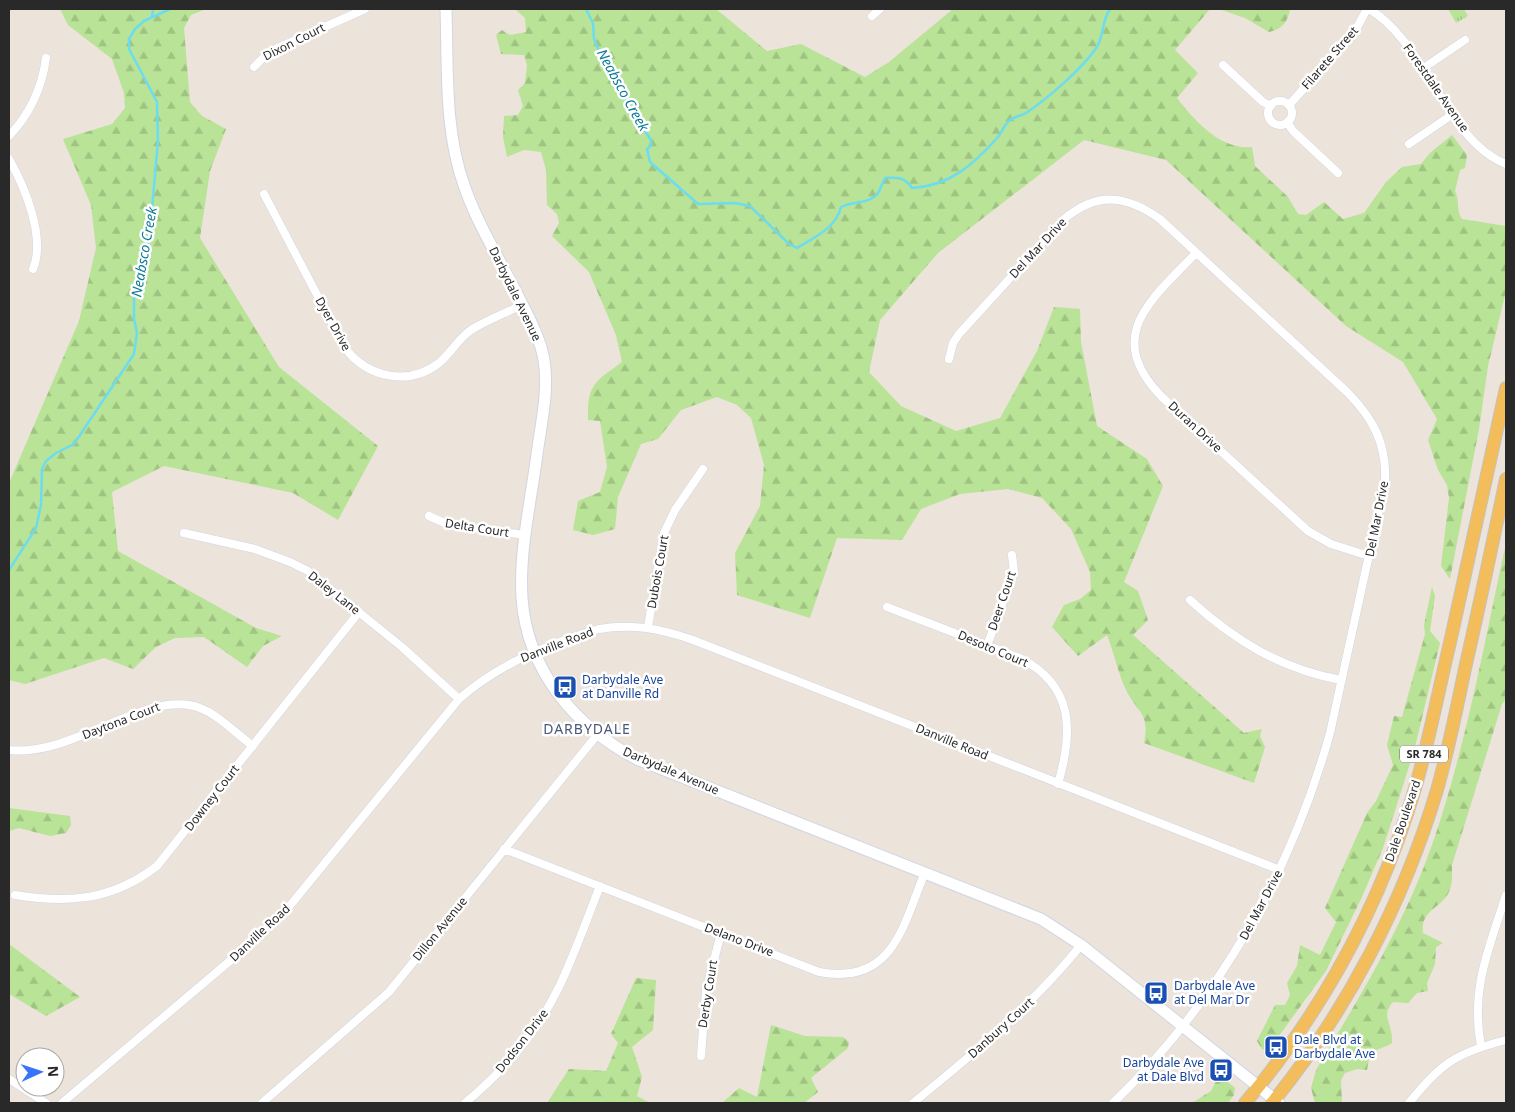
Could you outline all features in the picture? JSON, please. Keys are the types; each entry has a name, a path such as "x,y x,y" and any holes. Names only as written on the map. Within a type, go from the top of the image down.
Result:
{"main road":[{"name":"Dale Boulevard","path":"1245,1103 1307,1022 1347,953 1371,904 1407,815 1431,727 1506,388"},
{"name":"Dale Boulevard","path":"1276,1102 1317,1043 1369,957 1411,864 1437,790 1450,741 1506,479"}],"street":[{"name":"Dixon Court","path":"254,67 268,52 365,9"},
{"name":"Darbydale Avenue","path":"446,9 452,130 458,166 475,213 539,341 545,376 545,393 526,535 522,598 525,621 535,653 563,701 597,735 639,760 1041,919 1081,945 1259,1087"},
{"path":"872,16 880,9"},
{"name":"Forestdale Avenue","path":"1368,9 1392,26 1470,138 1481,149 1506,164"},
{"name":"Filarete Street","path":"1289,105 1354,34 1368,9"},
{"path":"1422,69 1465,40"},
{"path":"9,136 22,120 36,96 44,73 46,58"},
{"path":"1223,65 1263,102 1271,106"},
{"path":"1279,101 1289,105 1292,114 1288,122 1279,125 1273,122 1269,116 1271,106 1279,101"},
{"path":"1410,144 1454,114"},
{"path":"1288,122 1291,129 1338,173"},
{"path":"9,159 22,186 37,238 38,258 33,269"},
{"name":"Dyer Drive","path":"264,194 338,337 352,358 372,372 404,376 427,370 446,356 472,330 522,305"},
{"name":"Del Mar Drive","path":"950,359 953,344 959,334 1063,220 1083,206 1116,199 1136,204 1160,218 1347,392 1371,419 1382,442 1386,467 1385,482 1370,556 1321,766 1300,823 1280,870 1242,941 1183,1027 1113,1103"},
{"name":"Duran Drive","path":"1196,253 1150,301 1138,321 1134,345 1144,376 1162,396 1308,531 1331,544 1370,556"},
{"name":"Dubois Court","path":"648,627 664,533 675,510 704,469"},
{"name":"Delta Court","path":"429,516 449,525 526,535"},
{"name":"Daley Lane","path":"184,533 255,549 290,562 316,577 402,647 458,699"},
{"name":"Deer Court","path":"987,646 1014,572 1012,555"},
{"path":"1190,600 1230,634 1266,656 1302,671 1342,680"},
{"name":"Desoto Court","path":"887,607 1030,663 1048,679 1057,692 1066,713 1068,740 1058,784"},
{"name":"Downey Court","path":"15,895 40,899 75,900 110,892 147,874 165,857 359,612"},
{"name":"Danville Road","path":"62,1103 283,913 458,699 492,673 535,653 599,629 615,626 648,627 693,640 1280,870"},
{"name":"Daytona Court","path":"9,750 30,751 59,745 154,707 178,703 207,711 253,746"},
{"name":"Dillon Avenue","path":"262,1103 389,992 597,735"},
{"name":"Delano Drive","path":"504,849 819,972 842,975 862,971 881,961 896,944 925,872"},
{"name":"Dodson Drive","path":"465,1103 516,1053 547,1009 560,985 600,886"},
{"path":"1481,1046 1477,1017 1478,987 1506,895"},
{"name":"Derby Court","path":"702,1056 706,990 721,933"},
{"name":"Danbury Court","path":"913,1103 1015,1018 1038,995 1081,945"},
{"path":"1409,1103 1443,1066 1466,1052 1506,1040"},
{"path":"9,1080 46,1103"},
{"path":"1259,1087 1276,1102"}],"green space":[{"path":"60,9 206,9 191,15 184,28 190,102 202,116 226,129 210,171 200,238 279,367 378,446 338,520 293,493 164,466 112,492 118,551 256,628 282,636 263,646 247,667 204,637 175,638 156,647 133,669 104,658 25,684 9,680 9,483 79,321 96,248 91,205 63,139 112,124 125,108 124,93 112,59 68,25"},
{"path":"515,9 716,9 767,51 801,44 865,77 889,62 953,9 1210,9 1175,50 1198,73 1177,98 1200,124 1219,139 1240,147 1252,147 1255,166 1288,197 1298,214 1306,215 1324,202 1343,219 1364,213 1386,182 1402,167 1421,164 1430,153 1452,135 1467,155 1465,168 1460,170 1455,191 1462,219 1506,226 1506,291 1488,366 1479,429 1450,579 1441,566 1449,498 1447,485 1438,470 1428,440 1437,419 1403,362 1346,326 1166,160 1084,140 938,253 880,320 869,372 901,406 956,431 1000,418 1037,351 1054,307 1080,309 1081,342 1097,426 1147,459 1163,486 1124,582 1138,591 1148,620 1133,635 1244,733 1262,729 1260,736 1265,747 1254,783 1144,743 1144,719 1126,690 1107,635 1078,656 1052,627 1064,605 1080,599 1091,590 1090,572 1071,529 1042,498 1008,489 960,494 921,509 902,540 837,538 810,618 737,595 735,553 760,506 764,465 751,418 737,405 717,397 681,410 658,439 641,444 618,497 615,529 593,535 573,530 578,501 600,492 607,467 600,421 588,420 591,391 605,374 622,362 616,335 589,272 552,236 559,223 557,214 547,205 546,170 541,152 524,150 507,157 503,137 504,116 518,115 523,106 518,90 525,83 527,65 524,55 501,54 496,35 502,30 510,35 526,32 525,18"},
{"path":"1219,9 1290,9 1284,24 1269,32 1245,18"},
{"path":"1448,9 1464,9 1468,16 1456,23"},
{"path":"1506,543 1506,699 1502,704 1452,865 1450,891 1424,920 1423,933 1443,943 1436,947 1435,964 1427,983 1428,991 1417,993 1408,1003 1393,1002 1389,1007 1387,1016 1392,1043 1370,1054 1367,1070 1357,1069 1345,1073 1341,1080 1342,1103 1315,1103 1311,1088 1316,1070 1380,960 1408,904 1432,845 1465,733"},
{"path":"1432,587 1435,596 1430,631 1440,643 1414,751 1383,848 1326,971 1268,1051 1262,1049 1257,1041 1275,1005 1285,1005 1290,995 1287,983 1297,966 1300,945 1320,955 1336,922 1325,908 1367,813 1376,801 1393,765 1387,745 1394,716 1402,717 1425,634 1424,625"},
{"path":"9,808 70,816 71,825 66,833 50,836 19,828 9,831"},
{"path":"9,944 80,997 46,1016 9,994"},
{"path":"636,978 656,980 653,1030 632,1047 642,1077 637,1096 650,1103 547,1103 569,1069 606,1071 618,1043 611,1034"},
{"path":"771,1025 805,1036 843,1037 849,1042 848,1048 811,1078 818,1092 804,1103 722,1103 739,1088 757,1097"},
{"path":"1219,1075 1235,1088 1234,1095 1228,1103 1192,1103 1211,1091"}],"waterway":[{"name":"Neabsco Creek","path":"152,17 153,9"},
{"name":"Neabsco Creek","path":"9,570 36,528 41,505 42,469 46,461 56,453 74,444 134,354 137,333 134,319 134,299 150,231 158,141 157,102 129,49 129,39 135,29 144,21 170,9"},
{"name":"Neabsco Creek","path":"586,9 593,23 594,39 600,53 612,69 627,104 651,140 651,146 647,149 650,162 698,204 735,203 750,206 789,244 797,248 818,236 830,226 835,221 841,207 875,197 885,178 900,178 912,188 938,183 960,172 980,156 998,137 1009,121 1026,113 1044,100 1082,65 1099,44 1105,19 1110,9"}],"place":[{"name":"Darbydale Ave at Danville Rd","path":"565,687"},
{"name":"Darbydale Ave at Del Mar Dr","path":"1156,993"},
{"name":"Dale Blvd at Darbydale Ave","path":"1276,1047"},
{"name":"Darbydale Ave at Dale Blvd","path":"1221,1070"}],"district":[{"name":"DARBYDALE","path":"587,729"}]}
